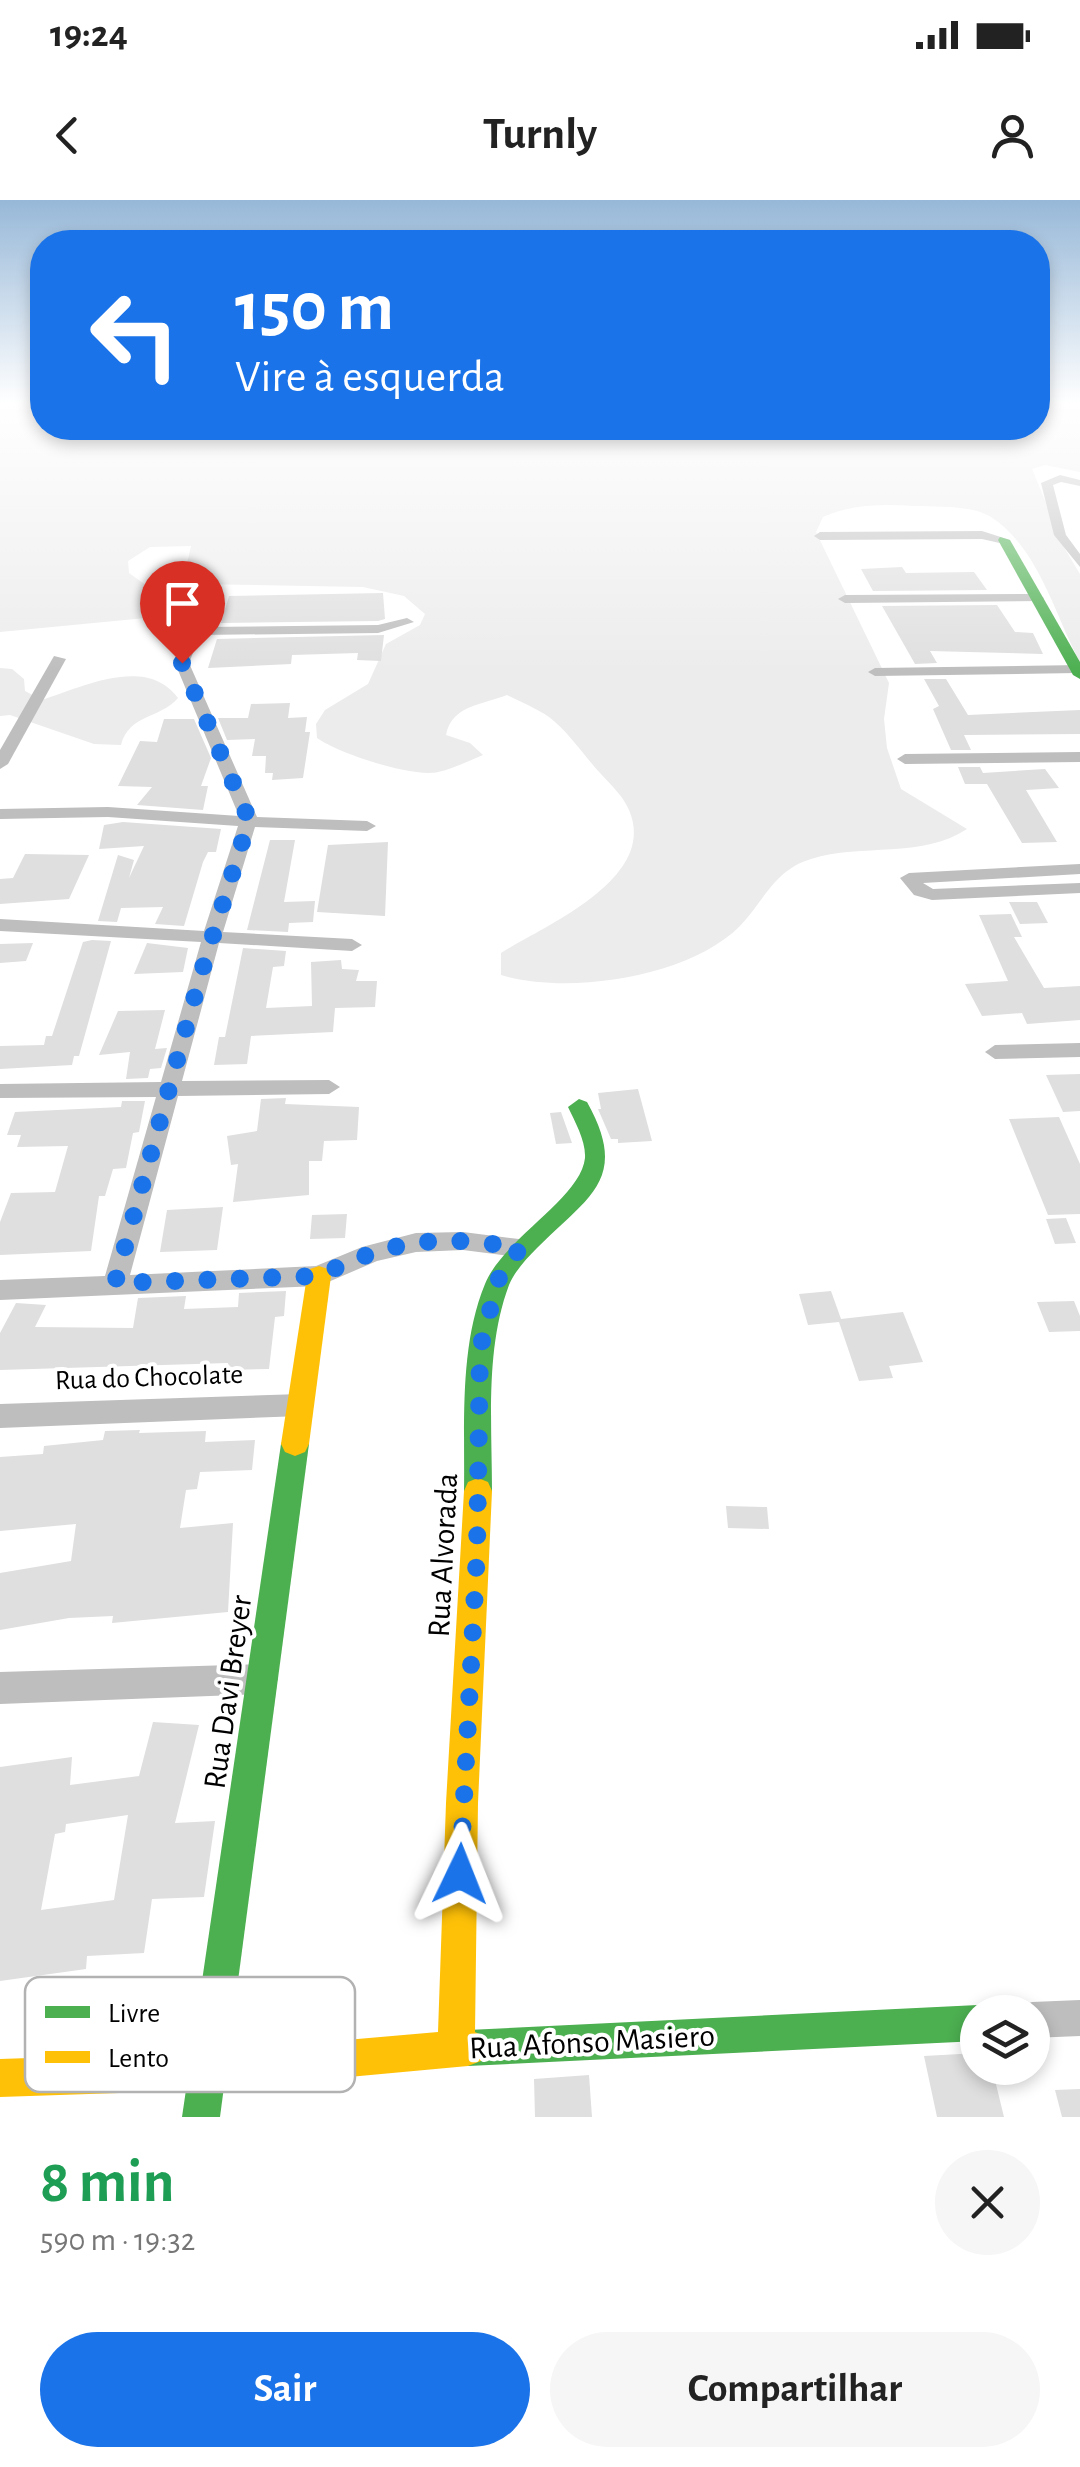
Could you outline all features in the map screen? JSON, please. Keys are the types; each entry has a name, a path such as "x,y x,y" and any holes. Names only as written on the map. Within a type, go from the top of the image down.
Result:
{"street":[{"path":"1049,492 1060,535 1080,563"},
{"path":"820,536 982,535 1004,540 1078,672 874,672"},
{"path":"115,1283 167,1091 249,820 182,663 211,590"},
{"path":"844,599 1037,598"},
{"path":"194,631 378,628 407,622"},
{"path":"0,764 59,660"},
{"path":"905,759 1080,757"},
{"path":"0,814 121,813 193,821 249,820 286,826 367,826"},
{"path":"1080,869 909,878 920,892 932,895 1080,888"},
{"path":"0,925 211,940 352,945"},
{"path":"995,1052 1080,1050"},
{"path":"0,1092 330,1087"},
{"name":"Rua Alvorada","path":"456,2049 462,1803 480,1480 480,1349 498,1280 520,1248 567,1206 594,1170 597,1154 579,1107"},
{"path":"0,1290 319,1276 346,1260 387,1246 438,1240 520,1248"},
{"name":"Rua Davi Breyer","path":"221,1977 319,1276"},
{"name":"Rua do Chocolate","path":"0,1416 301,1405"},
{"path":"0,1688 263,1679"},
{"path":"1050,2019 1080,2018"},
{"name":"Rua Afonso Masiero","path":"355,2058 456,2049 960,2024"},
{"name":"Rua Afonso Masiero","path":"0,2078 25,2077"},
{"name":"Rua Davi Breyer","path":"201,2117 205,2092"}],"shaded area":[{"path":"0,492 1042,492 1080,574 1080,662 1034,564 1008,530 991,517 964,509 891,505 857,507 823,517 816,532 889,683 884,719 887,748 901,789 967,829 931,844 830,854 798,864 779,878 740,926 718,944 659,970 592,982 528,981 501,975 501,953 592,897 628,858 634,835 629,810 620,795 549,717 507,695 469,708 449,725 446,735 470,743 483,755 444,771 426,773 358,757 317,738 316,724 325,710 368,684 386,644 420,625 425,614 404,596 363,587 194,584 184,577 191,546 150,547 128,561 129,573 161,596 166,606 156,617 0,632"},
{"path":"0,668 12,669 24,679 25,691 42,700 95,682 132,676 165,685 178,698 138,722 121,745 94,744 10,715 0,716"}],"building":[{"path":"902,567 906,573 974,572 987,590 873,591 861,569"},
{"path":"383,593 385,619 378,621 221,623 229,596"},
{"path":"997,605 1015,632 1033,633 1043,654 930,651 937,663 915,664 882,606"},
{"path":"384,635 381,661 357,660 358,653 292,655 291,664 208,668 217,639"},
{"path":"924,679 946,679 968,715 1080,710 1080,734 964,735 971,750 951,750 933,709 939,706"},
{"path":"290,703 288,718 307,717 305,732 310,732 303,778 272,780 273,773 265,773 266,756 252,756 255,739 227,740 218,718 248,718 251,704"},
{"path":"164,719 194,719 211,758 201,786 208,786 203,810 137,805 152,787 118,786 140,741 157,742"},
{"path":"958,767 980,767 983,773 1045,769 1059,788 1026,790 1057,842 1022,843 987,784 965,784"},
{"path":"123,822 221,829 216,852 208,852 203,862 184,926 155,924 163,907 121,908 117,922 98,921 118,855 134,860 129,878 144,846 99,849 104,825"},
{"path":"270,840 295,840 284,902 315,901 313,922 289,923 288,932 247,930"},
{"path":"388,842 385,916 317,912 328,845"},
{"path":"25,854 89,855 69,899 0,904 0,879 13,878"},
{"path":"1009,902 1037,902 1048,923 1020,924"},
{"path":"1011,914 1022,937 1014,937 1044,988 1080,986 1080,1020 1027,1024 1022,1013 982,1016 965,984 1008,981 979,915"},
{"path":"111,941 79,1056 74,1056 72,1065 0,1069 0,1046 44,1045 46,1036 52,1036 83,942"},
{"path":"33,943 26,961 0,963 0,944"},
{"path":"147,943 188,948 183,972 134,974"},
{"path":"243,948 286,951 284,966 273,967 266,1008 312,1006 311,962 341,960 342,969 359,970 356,981 377,981 375,1007 335,1008 333,1032 251,1036 247,1064 214,1065 219,1037 225,1037"},
{"path":"165,1010 155,1049 167,1048 161,1068 150,1069 148,1078 126,1079 130,1052 99,1055 118,1011"},
{"path":"1080,1074 1080,1111 1063,1112 1046,1075"},
{"path":"638,1089 652,1141 618,1143 618,1139 611,1139 598,1109 598,1093"},
{"path":"286,1098 285,1104 359,1107 357,1140 324,1141 322,1161 309,1161 309,1195 233,1202 238,1164 231,1165 227,1136 257,1131 261,1099"},
{"path":"122,1101 145,1101 126,1168 113,1169 105,1196 99,1196 91,1251 0,1255 0,1222 11,1193 55,1192 68,1146 17,1147 21,1135 7,1135 15,1112 121,1107"},
{"path":"561,1112 572,1143 556,1144 550,1113"},
{"path":"1059,1117 1080,1164 1080,1214 1048,1215 1009,1119"},
{"path":"223,1207 217,1250 160,1252 167,1210"},
{"path":"347,1214 345,1238 310,1239 312,1215"},
{"path":"1066,1218 1076,1243 1055,1244 1046,1219"},
{"path":"286,1291 284,1316 275,1317 269,1369 227,1370 228,1363 0,1370 0,1333 16,1303 46,1305 35,1327 133,1328 138,1298 186,1296 184,1309 238,1307 239,1293"},
{"path":"831,1291 841,1319 903,1312 923,1362 889,1366 893,1378 859,1381 839,1322 808,1325 799,1294"},
{"path":"1074,1301 1080,1331 1049,1332 1037,1302"},
{"path":"140,1430 139,1433 206,1431 205,1442 255,1440 252,1470 200,1472 197,1489 186,1490 180,1528 233,1523 228,1612 112,1623 113,1616 69,1618 0,1630 0,1573 71,1561 76,1524 0,1531 0,1457 43,1454 44,1446 103,1440 105,1431"},
{"path":"726,1506 767,1507 769,1529 728,1528"},
{"path":"153,1722 199,1725 175,1823 215,1821 204,1897 152,1899 144,1953 87,1956 86,1969 0,1981 0,1767 72,1757 70,1785 139,1776","holes":["128,1815 114,1900 41,1910 55,1834 65,1832 66,1824"]},
{"path":"960,2054 960,2085 996,2085 1004,2117 937,2117 924,2056"},
{"path":"589,2075 592,2117 535,2117 534,2079"},
{"path":"1080,2089 1080,2117 1062,2117 1055,2090"}],"traffic: fast":[{"path":"1004,540 1080,675"},
{"path":"478,1491 479,1386 490,1309 506,1268 582,1189 592,1173 595,1146 579,1107"},
{"path":"221,1977 295,1444"},
{"path":"468,2048 960,2024"},
{"path":"201,2117 204,2092"}],"traffic: slow":[{"path":"295,1444 319,1276"},
{"path":"456,2049 462,1803 478,1491"},
{"path":"355,2058 468,2048"},
{"path":"0,2078 25,2077"}],"route":[{"path":"182,663 249,820 167,1091 115,1283 319,1276 346,1260 387,1246 438,1240 520,1248 498,1280 480,1349 477,1552 460,1874"}]}
